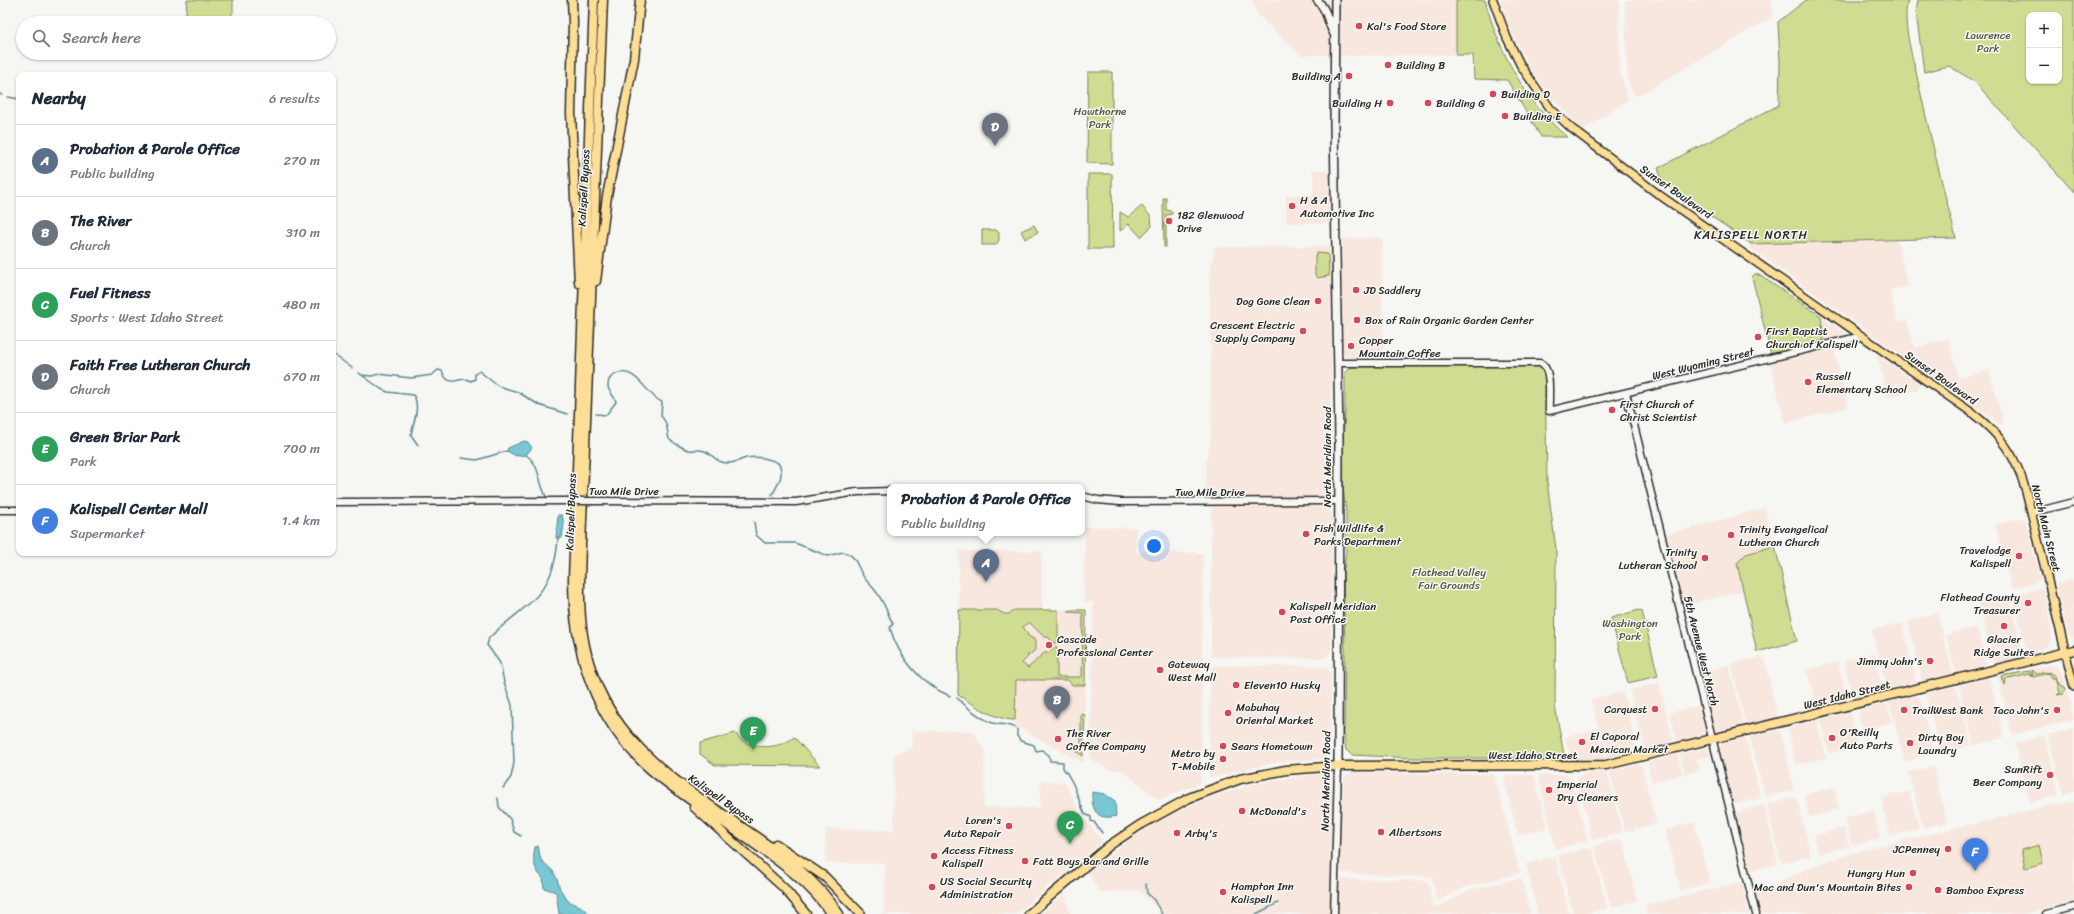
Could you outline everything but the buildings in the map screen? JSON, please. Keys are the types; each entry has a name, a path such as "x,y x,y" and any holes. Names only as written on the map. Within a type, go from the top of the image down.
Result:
{"highway":[{"path":"572,0 572,137 577,266 582,308"},
{"name":"Kalispell Bypass","path":"594,0 573,586 574,620 578,646 593,691 614,729 641,760 676,790 786,866 815,894 831,914"},
{"name":"Kalispell Bypass","path":"603,0 580,583 582,625 589,660 605,700 619,724 636,745 665,773 794,864 820,888 839,914"},
{"path":"590,330 607,196 634,59 640,0"},
{"name":"West Idaho Street","path":"1030,914 1110,845 1140,825 1189,798 1234,781 1256,775 1286,770 1338,766 1598,766 1643,757 2070,651"},
{"path":"676,790 783,887 806,914"},
{"path":"722,813 745,824 825,877 861,914"}],"main road":[{"path":"1317,0 1324,7 1329,26 1334,34"},
{"name":"North Meridian Road","path":"1335,0 1334,34 1338,363 1338,766"},
{"name":"Sunset Boulevard","path":"1493,0 1507,38 1521,66 1550,108 1571,128 1658,194 1971,412 1994,430 2007,446"},
{"name":"North Main Street","path":"2007,446 2020,472 2070,651 2074,687"}],"street":[{"name":"West Wyoming Street","path":"1338,363 1536,362 1544,364 1547,367 1549,411 1862,336"},
{"name":"5th Avenue West North","path":"1626,393 1756,914"},
{"name":"Two Mile Drive","path":"336,502 796,502 861,492 887,491"},
{"name":"Two Mile Drive","path":"1085,497 1098,500 1120,502 1338,501"},
{"path":"2031,513 2074,502"},
{"path":"0,510 16,510"},
{"name":"North Meridian Road","path":"1334,914 1338,766"},
{"path":"2045,914 2074,907"}],"shaded area":[{"path":"1252,0 1331,0 1329,55 1300,55 1258,15"},
{"path":"1338,0 1456,0 1456,55 1339,56"},
{"path":"1500,0 1619,0 1620,69 1628,100 1583,130 1550,96 1529,66 1511,31"},
{"path":"1625,0 1772,0 1772,17 1643,93 1635,96 1629,84 1627,69"},
{"path":"1313,170 1325,170 1331,175 1331,223 1286,223 1286,195 1313,195"},
{"path":"1382,238 1383,359 1350,358 1344,355 1342,350 1342,239"},
{"path":"1897,240 1908,286 1890,290 1897,322 1907,320 1915,348 1948,338 1958,378 1989,370 2003,421 2001,425 1750,248 1751,244"},
{"path":"1332,246 1331,492 1324,497 1206,499 1206,463 1211,440 1210,274 1215,247"},
{"path":"1821,316 1845,333 1845,335 1824,341"},
{"name":"Russell Elementary School","path":"1833,346 1848,407 1785,423 1770,361"},
{"path":"1877,355 1918,383 1918,389 1888,397"},
{"path":"1215,504 1281,504 1329,507 1332,514 1331,650 1328,655 1323,658 1211,657 1211,508"},
{"name":"Trinity Lutheran School","path":"1765,508 1775,546 1746,554 1737,563 1743,591 1682,606 1665,535"},
{"name":"Travelodge Kalispell","path":"2022,518 2026,521 2040,578 2037,582 2012,589 1995,525"},
{"path":"1085,527 1136,528 1136,552 1203,553 1201,783 1159,800 1122,770 1111,770 1090,759 1093,602 1084,602"},
{"path":"959,551 1042,551 1042,610 1086,610 1084,763 1015,726 1015,610 1009,614 1000,612 959,610"},
{"path":"2074,579 2074,639 2068,633 2056,586 2058,583"},
{"path":"2040,588 2043,590 2049,613 2052,638 2047,647 2028,655 2013,595"},
{"path":"2009,595 2024,656 1996,663 1993,660 1979,603"},
{"path":"1937,613 1953,674 1924,681 1922,680 1908,621"},
{"path":"1902,623 1916,681 1915,683 1887,690 1872,630"},
{"path":"1977,627 1986,665 1956,673 1946,635"},
{"path":"1874,653 1883,691 1853,698 1844,661"},
{"path":"1761,657 1765,659 1777,716 1746,725 1731,664"},
{"path":"1838,662 1847,699 1817,708 1807,670"},
{"path":"1729,665 1744,726 1716,732 1699,673"},
{"path":"2049,665 2057,667 2063,674 2074,719 2012,735 1998,677 2002,674 2014,673"},
{"path":"1213,666 1313,666 1327,668 1331,675 1330,750 1328,755 1323,759 1277,762 1211,778 1209,776 1210,668"},
{"path":"1987,678 1990,680 2004,736 2002,738 1974,745 1959,686"},
{"path":"1659,683 1674,743 1645,750 1630,690"},
{"path":"1956,686 1971,745 1941,753 1926,695 1927,693"},
{"path":"1623,692 1638,751 1607,759 1591,699"},
{"path":"1916,695 1920,698 1934,753 1905,762 1889,702"},
{"path":"1887,703 1892,722 1862,730 1858,711"},
{"path":"1700,705 1707,734 1677,742 1670,713"},
{"path":"1848,713 1850,715 1858,746 1829,753 1820,719"},
{"path":"1817,720 1826,758 1796,765 1788,728"},
{"path":"2074,728 2074,791 2063,794 2048,735"},
{"path":"1597,729 1604,759 1571,759 1565,737"},
{"path":"1777,730 1781,734 1794,788 1793,790 1765,797 1749,736"},
{"path":"912,731 973,731 985,751 984,807 1040,808 1041,781 1065,782 1079,812 1103,842 1015,914 884,914 885,863 826,863 826,829 894,830 894,755 912,747"},
{"path":"2044,736 2059,795 2030,802 2015,743"},
{"path":"1745,737 1761,798 1734,804 1719,746 1722,743"},
{"path":"1707,748 1711,756 1697,759 1700,770 1685,774 1680,754"},
{"path":"1677,754 1682,774 1652,782 1648,765 1649,762"},
{"path":"1639,764 1642,766 1656,823 1625,832 1610,771"},
{"path":"1933,766 1947,822 1923,828 1909,772"},
{"path":"1607,771 1622,832 1592,840 1577,778 1587,773"},
{"path":"1320,773 1329,776 1332,781 1331,914 1159,914 1158,909 1139,891 1099,892 1088,872 1134,836 1171,814 1200,801 1253,784"},
{"path":"1352,773 1494,774 1520,873 1468,886 1439,900 1436,898 1432,877 1338,873 1338,843 1344,779 1347,775"},
{"path":"1506,775 1534,775 1548,828 1518,835 1504,779"},
{"path":"1538,775 1565,775 1571,778 1587,840 1586,841 1556,849"},
{"path":"1834,787 1839,809 1809,817 1804,795"},
{"path":"1909,791 1919,829 1890,836 1881,798"},
{"path":"1794,797 1797,799 1811,856 1781,863 1767,804"},
{"path":"2074,802 2074,901 2023,914 1760,914 1755,895 1815,865 1864,850 2051,805"},
{"path":"1764,805 1778,864 1750,871 1736,812"},
{"path":"1874,811 1880,839 1852,845 1845,818"},
{"path":"1694,822 1710,883 1681,890 1665,830"},
{"path":"1844,828 1849,846 1818,854 1814,836"},
{"path":"1621,840 1624,844 1637,901 1611,907 1595,848 1597,845"},
{"path":"1588,848 1593,850 1607,908 1582,914 1573,914 1558,855"},
{"path":"1555,856 1569,914 1538,914 1526,864"},
{"path":"1521,878 1530,914 1337,914 1338,879 1426,881 1429,883 1432,906 1442,905 1470,890"},
{"path":"1742,882 1749,914 1647,914 1645,905"},
{"path":"1065,893 1070,914 1040,914"}],"green space":[{"path":"187,0 233,0 233,12 231,16 186,16"},
{"path":"1456,0 1485,0 1506,56 1526,92 1552,123 1567,137 1541,137 1507,80 1474,79 1473,55 1456,55"},
{"path":"1806,0 1908,0 1906,17 1910,46 1930,135 1956,238 1751,244 1663,183 1658,168 1779,105 1780,62 1778,22"},
{"name":"Lawrence Park","path":"1918,0 2074,0 2074,192 1975,82 1949,66 1924,72 1916,12"},
{"name":"Hawthorne Park","path":"1088,72 1112,72 1112,164 1087,163"},
{"path":"1088,174 1112,174 1113,249 1088,249"},
{"path":"1163,198 1166,198 1166,210 1172,211 1172,214 1166,215 1166,247 1164,247"},
{"path":"1142,206 1151,217 1152,226 1141,237 1129,224 1120,231 1120,212 1128,217"},
{"path":"1034,225 1038,232 1025,239 1021,231"},
{"path":"982,230 996,230 999,233 999,240 996,245 982,245"},
{"path":"1317,253 1328,254 1329,276 1317,278 1315,275 1315,256"},
{"path":"1755,274 1759,275 1821,316 1824,341 1771,355 1752,277"},
{"name":"Flathead Valley Fair Grounds","path":"1537,364 1545,369 1547,481 1556,549 1555,706 1564,755 1562,758 1412,758 1352,755 1346,750 1344,735 1345,649 1343,574 1346,551 1346,511 1343,487 1343,437 1345,414 1345,372 1352,367"},
{"path":"1775,546 1797,641 1757,652 1737,563 1746,554"},
{"path":"959,610 997,610 1004,614 1009,614 1015,610 1058,610 1058,639 1056,643 1053,643 1048,637 1044,637 1029,622 1023,627 1028,634 1027,635 1035,640 1035,650 1030,655 1027,655 1028,657 1022,663 1028,668 1044,653 1048,653 1056,647 1057,677 1082,677 1083,613 1068,612 1069,610 1086,610 1085,685 1072,685 1068,680 1016,680 1015,720 1000,718 978,707 958,695"},
{"name":"Washington Park","path":"1639,610 1642,611 1658,676 1628,683 1611,618"},
{"path":"2032,670 2037,674 2049,672 2054,674 2056,677 2059,684 2065,687 2066,690 2063,694 2057,695 2060,693 2056,678 2052,678 2049,673 2033,677"},
{"path":"2030,671 2032,677 2030,674 2005,680 2006,684 2004,685 2001,676"},
{"path":"1081,714 1085,715 1083,756 1077,752 1081,749"},
{"path":"735,733 740,739 747,743 763,747 780,744 794,737 820,766 715,765 700,754 700,743"},
{"path":"2039,845 2043,863 2025,868 2021,850"}],"water":[{"path":"524,441 528,442 532,448 526,455 516,456 507,451 508,448"},
{"path":"558,515 562,515 564,524 562,538 556,538"},
{"path":"1092,792 1105,794 1115,801 1116,816 1104,817 1096,813 1093,804"},
{"path":"538,846 541,860 553,871 560,889 568,901 580,906 590,914 559,914 556,892 544,888 543,878 534,864 534,851 535,847"}],"waterway":[{"path":"8,97 16,98"},
{"path":"336,356 352,368"},
{"path":"361,375 372,376 379,374 411,378 432,375 438,370 442,371 448,380 455,381 467,379 471,381 475,379 475,374 479,371 498,386 518,392 539,405 567,414"},
{"path":"359,373 381,389 388,392 413,395 416,409 411,435 418,445"},
{"path":"596,414 606,415 616,402 608,388 610,378 614,375 629,373 641,382 651,394 662,402 661,416 666,423 670,440 676,444 689,450 705,451 724,463 754,457 778,463 781,475 772,495"},
{"path":"461,458 477,460 507,451"},
{"path":"526,455 531,459 537,469 544,493 547,498"},
{"path":"754,522 756,535 765,543 795,543 828,556 843,552 851,555 865,578 882,601 893,624 890,628 894,639 905,660 912,669 930,685 950,696"},
{"path":"503,788 511,777 514,763 512,705 504,682 500,663 487,645 489,638 536,597 544,587 551,574 558,538"},
{"path":"957,698 985,720 1011,726 1017,729 1017,736 1021,741 1034,745 1036,751 1042,750 1049,755 1050,761 1063,762 1063,768 1073,784 1085,814 1091,817 1091,821 1094,822 1102,833"},
{"path":"498,798 499,807 510,819 514,832 521,836"},
{"path":"1146,884 1147,893 1154,900 1162,914"},
{"path":"1256,914 1278,903"}],"place":[{"name":"Kal's Food Store","path":"1359,26"},
{"name":"Building B","path":"1388,65"},
{"name":"Building A","path":"1349,76"},
{"name":"Building D","path":"1493,94"},
{"name":"Building H","path":"1390,103"},
{"name":"Building G","path":"1428,103"},
{"name":"Building E","path":"1505,116"},
{"name":"Faith Free Lutheran Church","path":"995,146"},
{"name":"H & A Automotive Inc","path":"1292,206"},
{"name":"182 Glenwood Drive","path":"1169,221"},
{"name":"JD Saddlery","path":"1356,290"},
{"name":"Dog Gone Clean","path":"1318,301"},
{"name":"Box of Rain Organic Garden Center","path":"1357,320"},
{"name":"Crescent Electric Supply Company","path":"1303,331"},
{"name":"First Baptist Church of Kalispell","path":"1758,337"},
{"name":"Copper Mountain Coffee","path":"1351,346"},
{"name":"Russell Elementary School","path":"1808,382"},
{"name":"First Church of Christ Scientist","path":"1612,410"},
{"name":"Fish Wildlife & Parks Department","path":"1306,534"},
{"name":"Trinity Evangelical Lutheran Church","path":"1731,535"},
{"name":"Travelodge Kalispell","path":"2019,556"},
{"name":"Trinity Lutheran School","path":"1705,558"},
{"name":"Probation & Parole Office","path":"986,582"},
{"name":"Flathead County Treasurer","path":"2028,603"},
{"name":"Kalispell Meridian Post Office","path":"1282,612"},
{"name":"Glacier Ridge Suites","path":"2004,626"},
{"name":"Cascade Professional Center","path":"1049,645"},
{"name":"Jimmy John's","path":"1930,661"},
{"name":"Gateway West Mall","path":"1160,670"},
{"name":"Eleven10 Husky","path":"1236,685"},
{"name":"Carquest","path":"1655,709"},
{"name":"TrailWest Bank","path":"1904,710"},
{"name":"Taco John's","path":"2057,710"},
{"name":"Mabuhay Oriental Market","path":"1228,713"},
{"name":"The River","path":"1057,719"},
{"name":"O'Reilly Auto Parts","path":"1832,738"},
{"name":"The River Coffee Company","path":"1058,739"},
{"name":"El Caporal Mexican Market","path":"1582,742"},
{"name":"Dirty Boy Laundry","path":"1910,743"},
{"name":"Sears Hometown","path":"1223,746"},
{"name":"Green Briar Park","path":"753,750"},
{"name":"Metro by T-Mobile","path":"1223,759"},
{"name":"SunRift Beer Company","path":"2050,775"},
{"name":"Imperial Dry Cleaners","path":"1549,790"},
{"name":"McDonald's","path":"1242,811"},
{"name":"Loren's Auto Repair","path":"1009,826"},
{"name":"Albertsons","path":"1381,832"},
{"name":"Arby's","path":"1177,833"},
{"name":"Fuel Fitness","path":"1070,844"},
{"name":"JCPenney","path":"1948,849"},
{"name":"Access Fitness Kalispell","path":"934,856"},
{"name":"Fatt Boys Bar and Grille","path":"1025,861"},
{"name":"Kalispell Center Mall","path":"1975,871"},
{"name":"Hungry Hun","path":"1913,873"},
{"name":"US Social Security Administration","path":"932,887"},
{"name":"Mac and Dun's Mountain Bites","path":"1909,887"},
{"name":"Bamboo Express","path":"1938,890"},
{"name":"Hampton Inn Kalispell","path":"1223,892"}],"district":[{"name":"KALISPELL NORTH","path":"1751,235"}]}
